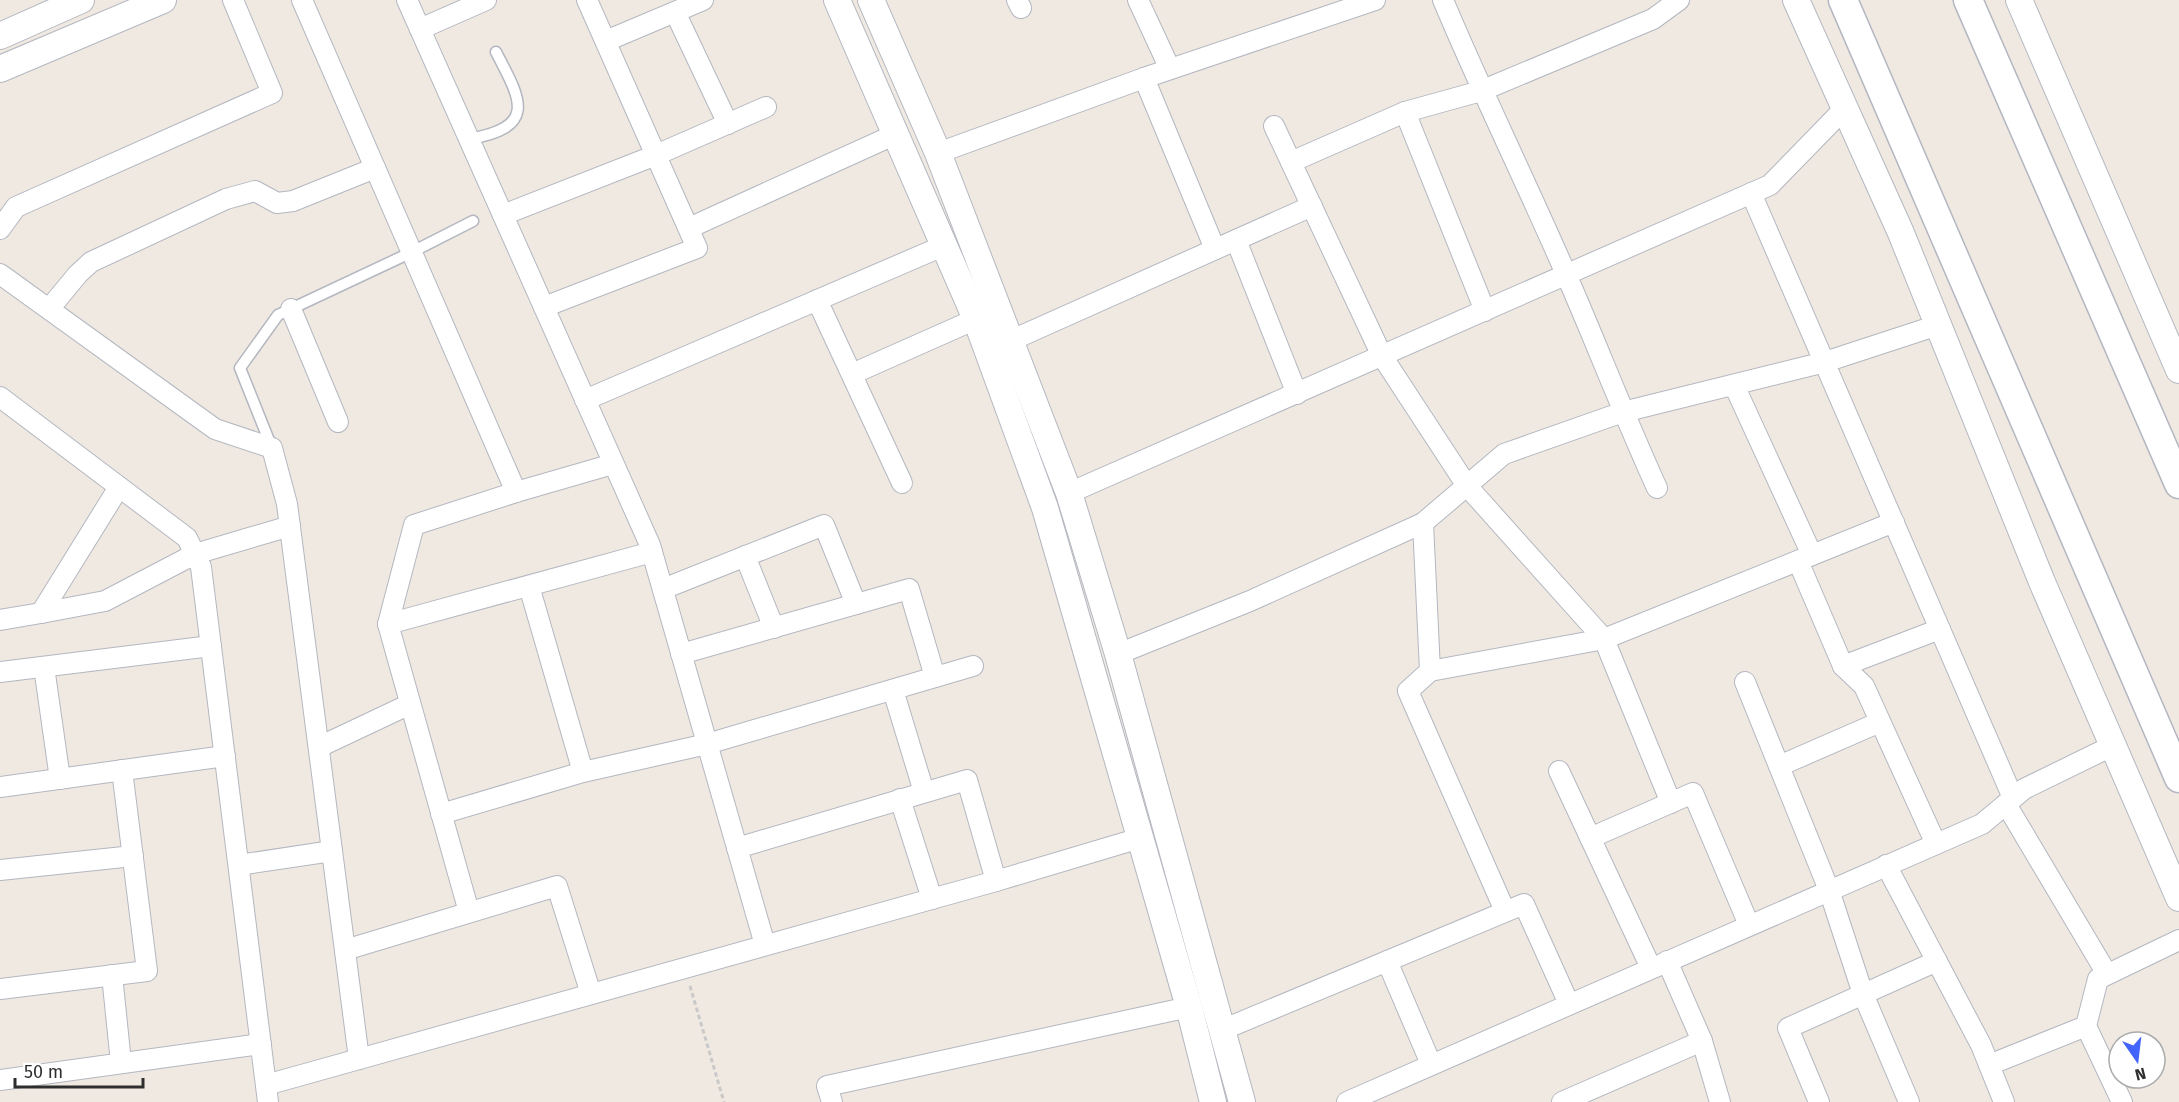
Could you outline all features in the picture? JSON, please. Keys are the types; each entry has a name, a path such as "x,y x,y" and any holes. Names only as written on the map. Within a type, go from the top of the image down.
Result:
{"main road":[{"path":"1843,0 2179,778"},
{"path":"1968,0 2179,484"}],"street":[{"path":"0,69 163,0"},
{"path":"2,221 16,207 272,93 233,0"},
{"path":"302,0 516,492"},
{"path":"407,0 652,552 765,945"},
{"path":"420,29 486,0"},
{"path":"544,307 697,248 587,0"},
{"path":"606,41 704,0"},
{"path":"837,0 976,319 1045,508 1189,1007 1213,1102"},
{"path":"871,0 938,153 1070,493 1118,654 1242,1102"},
{"path":"1138,0 1170,69"},
{"path":"1443,0 1566,275 1657,488"},
{"path":"1291,162 1405,112 1482,91 1653,19 1679,0"},
{"path":"1796,0 1900,233 2038,572 2179,898"},
{"path":"2019,0 2179,370"},
{"path":"0,36 70,2"},
{"path":"938,153 1363,2"},
{"path":"675,12 728,124"},
{"path":"1144,78 1215,249"},
{"path":"503,215 656,155 766,107"},
{"path":"1070,493 1770,185 1844,109"},
{"path":"1405,112 1485,311"},
{"path":"1275,126 1382,356 1467,486 1604,639 1671,803"},
{"path":"689,228 896,134"},
{"path":"49,309 91,262 226,199 255,191 277,203 293,201 375,168"},
{"path":"1751,193 1940,628 2010,801 2107,974"},
{"path":"1012,340 1312,206"},
{"path":"1236,240 1297,394"},
{"path":"585,400 943,246"},
{"path":"0,274 214,429 272,448 287,504 359,1059"},
{"path":"817,300 902,483"},
{"path":"291,309 338,422"},
{"path":"852,374 976,319"},
{"path":"1118,654 1250,601 1423,523 1504,454 1623,412 1825,362 1938,325"},
{"path":"1734,385 1805,558 1843,666 1864,686 1936,844"},
{"path":"0,397 187,538 201,567 267,1093 359,1059 996,881 1140,838"},
{"path":"468,912 388,624 414,525 516,492 614,464"},
{"path":"41,613 119,487"},
{"path":"1505,911 1408,691 1430,670 1604,639 1894,522"},
{"path":"1423,523 1430,670"},
{"path":"663,589 824,525 856,604"},
{"path":"0,620 105,601 195,554 290,526"},
{"path":"388,624 652,552"},
{"path":"745,556 774,628"},
{"path":"529,586 583,772"},
{"path":"681,654 909,589 935,677"},
{"path":"1843,666 1940,628"},
{"path":"0,672 211,646"},
{"path":"441,814 583,772 707,744 973,666"},
{"path":"44,667 60,779"},
{"path":"1745,682 1829,890 1863,994 1909,1102"},
{"path":"893,690 924,792"},
{"path":"319,747 410,704"},
{"path":"1779,766 1880,722"},
{"path":"1347,1102 1982,824 2024,789 2114,745"},
{"path":"0,787 225,756"},
{"path":"0,989 147,970 122,770"},
{"path":"1559,771 1590,838 1702,1041 1720,1102"},
{"path":"737,848 967,780 996,881"},
{"path":"1590,838 1693,793 1749,926"},
{"path":"900,799 932,899"},
{"path":"239,865 332,851"},
{"path":"0,870 134,856"},
{"path":"1886,865 1989,1065 2004,1102"},
{"path":"345,950 557,885 591,994"},
{"path":"1222,1030 1524,904 1569,1004"},
{"path":"2122,1102 2086,1026 2098,979 2179,940"},
{"path":"1819,1102 1788,1028 1937,961"},
{"path":"1387,962 1431,1064"},
{"path":"112,975 121,1063"},
{"path":"832,1102 827,1086 1189,1007"},
{"path":"1989,1065 2086,1026"},
{"path":"1562,1102 1702,1041"},
{"path":"0,1080 261,1044"}],"lane":[{"path":"469,139 488,136 507,128 520,106 512,83 496,52"},
{"path":"272,448 240,368 278,315 473,221"}],"path":[{"path":"685,968 724,1102"}]}
